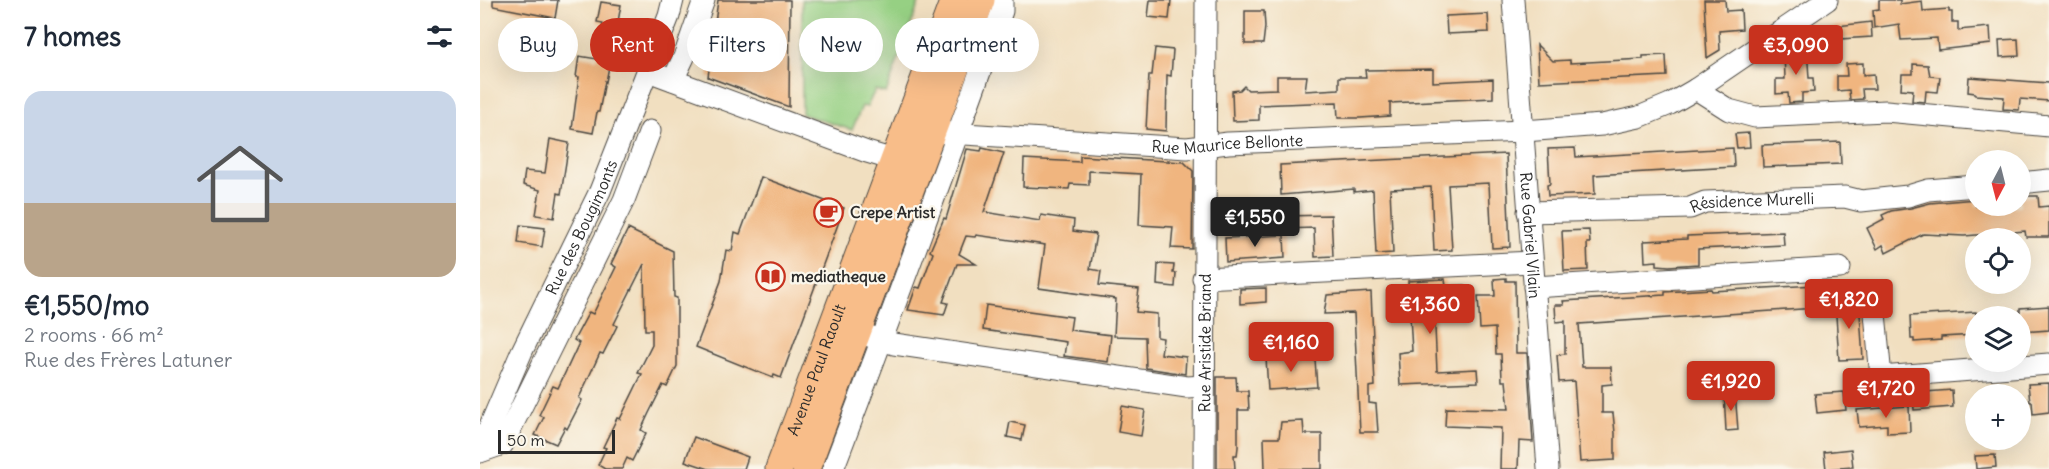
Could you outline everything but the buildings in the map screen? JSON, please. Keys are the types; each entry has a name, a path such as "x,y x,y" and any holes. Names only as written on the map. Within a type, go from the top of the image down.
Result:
{"main road":[{"name":"Avenue Paul Raoult","path":"779,469 954,0"},
{"name":"Avenue Paul Raoult","path":"806,469 870,336 945,132 981,0"}],"street":[{"name":"Rue des Bougimonts","path":"668,18 674,0"},
{"path":"674,81 704,0"},
{"name":"Avenue Paul Raoult","path":"945,132 1002,11 1002,0"},
{"name":"Rue Aristide Briand","path":"1204,469 1203,278 1206,0"},
{"name":"Rue Gabriel Vilain","path":"1514,0 1548,469"},
{"name":"Rue Maurice Bellonte","path":"899,148 920,136 945,132 1187,148 1228,142 1602,125 1639,117 1670,104 1720,74 1827,0"},
{"name":"Rue des Bougimonts","path":"480,450 522,351 600,191 648,72"},
{"path":"651,72 856,148 899,148"},
{"path":"1696,89 1728,110 1755,117 1886,111 2049,126"},
{"name":"Rue des Bougimonts","path":"480,450 503,444 624,200 650,131"},
{"path":"2031,182 2049,180"},
{"name":"Résidence Murelli","path":"1528,212 1690,208 1706,202 1845,197 1861,201 1908,196 1928,190 1965,187"},
{"path":"1203,278 1532,262"},
{"path":"1534,287 1840,268"},
{"path":"1873,292 1881,377 2049,364"},
{"path":"870,336 1187,387 1204,386"},
{"name":"Avenue Paul Raoult","path":"833,469 870,336"}],"green space":[{"path":"802,0 920,0 913,18 895,18 895,68 886,93 875,90 867,107 862,106 852,130 802,114 802,72 883,72 883,18 802,18"}],"place":[{"name":"Crepe Artist","path":"829,212"},
{"name":"mediatheque","path":"770,276"}]}
